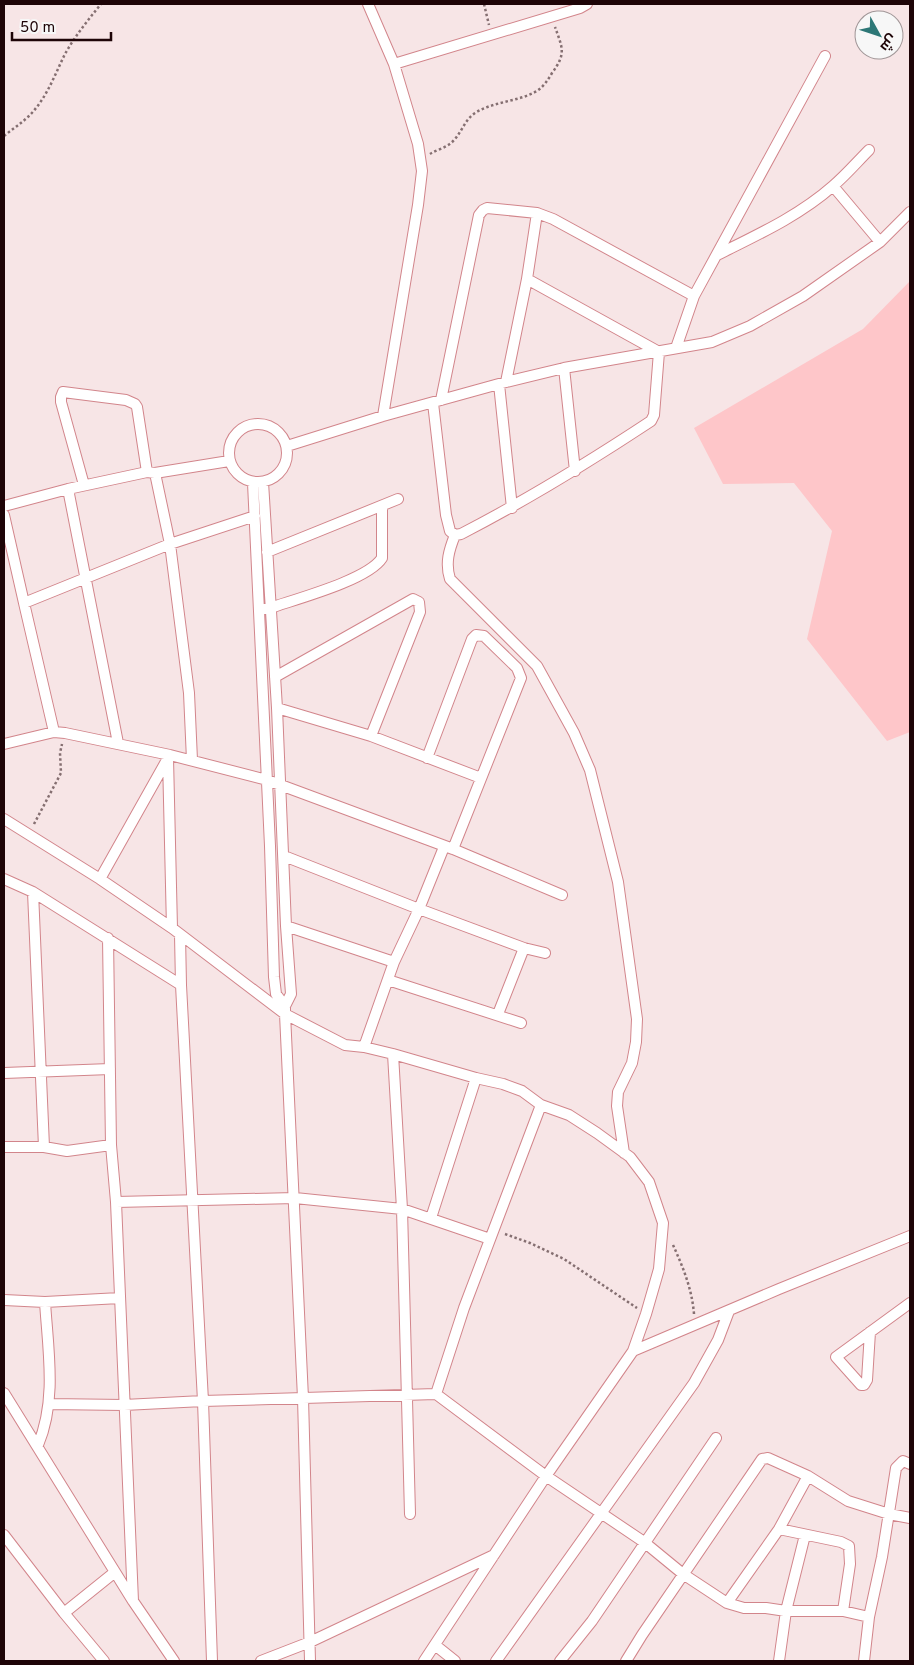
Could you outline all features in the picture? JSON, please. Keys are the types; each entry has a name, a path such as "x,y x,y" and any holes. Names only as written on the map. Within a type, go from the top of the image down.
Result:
{"street":[{"path":"368,4 394,64 421,158 422,171 384,416"},
{"path":"394,64 580,8 587,4"},
{"path":"676,348 694,296 825,56"},
{"path":"717,255 779,224 833,186 869,150"},
{"path":"833,186 880,242"},
{"path":"659,352 653,419 575,471 512,508 461,534 455,535 450,531 447,521 437,402 479,215 483,210 488,208 537,213 553,219 694,296"},
{"path":"287,446 384,416 502,383 564,368 712,342 750,326 803,296 880,242 910,212"},
{"path":"512,508 502,383 527,279 537,213"},
{"path":"527,279 659,352"},
{"path":"564,368 575,471"},
{"path":"84,485 61,402 60,397 63,392 126,400 135,404 138,408 151,473 170,544 189,692 192,760"},
{"path":"251,424 262,424 274,428 282,436 287,446 287,458 283,469 276,477 258,483 242,479 234,471 229,461 228,449 232,438 240,429 251,424"},
{"path":"4,506 84,485 229,461"},
{"path":"258,483 255,516 277,708 286,926 292,994 285,1010"},
{"path":"258,483 267,552 265,608 267,780 274,977 276,994 285,1010 295,1198 303,1398 310,1661"},
{"path":"68,489 118,743"},
{"path":"267,552 398,499"},
{"path":"265,608 341,583 377,565 382,558 382,506"},
{"path":"4,515 54,732"},
{"path":"24,603 170,544 255,516"},
{"path":"455,535 448,554 447,569 450,579 537,666 574,733 590,770 618,882 637,1019 636,1042 632,1063 618,1092 616,1106 624,1152"},
{"path":"274,677 413,599 416,600 420,606 420,612 371,736"},
{"path":"364,1047 394,962 481,778 521,678 517,668 484,636 476,635 472,639 427,758"},
{"path":"277,708 371,736 481,778"},
{"path":"4,744 54,732 65,733 192,760 267,780 448,848 562,895"},
{"path":"100,879 169,756"},
{"path":"169,756 176,932 181,985 193,1200 212,1661"},
{"path":"4,818 100,879 285,1010 345,1045 364,1047 393,1054 522,1091 541,1105 568,1115 597,1132 630,1157 649,1182 664,1223 659,1269 634,1351 546,1476 424,1661"},
{"path":"284,856 419,909 524,948 545,953"},
{"path":"4,879 33,892 181,985"},
{"path":"33,892 44,1148"},
{"path":"286,926 394,962"},
{"path":"108,938 111,1145 116,1202 133,1601"},
{"path":"498,1014 524,948"},
{"path":"388,980 521,1023"},
{"path":"393,1054 402,1210 410,1514"},
{"path":"4,1072 110,1069"},
{"path":"431,1218 476,1078"},
{"path":"436,1394 464,1308 541,1105"},
{"path":"4,1147 44,1148 67,1151 111,1145"},
{"path":"116,1202 295,1198 402,1210 492,1234"},
{"path":"634,1351 910,1236"},
{"path":"4,1300 45,1302 120,1298"},
{"path":"38,1445 44,1429 50,1386 45,1302"},
{"path":"870,1332 867,1380 861,1385 836,1357 870,1332 910,1303"},
{"path":"496,1661 694,1383 718,1340 729,1311"},
{"path":"4,1393 133,1601 174,1661"},
{"path":"49,1404 124,1405 436,1394 546,1476 644,1542 683,1574 727,1603 744,1608 766,1608 786,1611 843,1611 869,1617"},
{"path":"560,1661 592,1621 716,1438"},
{"path":"626,1661 762,1459 768,1458 808,1476 848,1501 889,1514 910,1518"},
{"path":"864,1661 869,1617 896,1468 902,1461 910,1464"},
{"path":"727,1603 779,1529 808,1476"},
{"path":"779,1529 805,1536 841,1542 849,1546 850,1564 843,1611"},
{"path":"4,1535 104,1661"},
{"path":"780,1661 786,1611 805,1536"},
{"path":"261,1661 310,1642 494,1555"},
{"path":"64,1613 115,1572"},
{"path":"435,1645 455,1661"}],"path":[{"path":"4,136 23,122 36,108 48,91 65,54 83,25 101,4"},
{"path":"484,4 492,33"},
{"path":"421,158 451,143 468,119 485,107 532,93 544,85 560,62 563,50 552,16"},
{"path":"29,834 61,773 60,753 65,733"},
{"path":"664,1223 685,1272 693,1297 694,1326"},
{"path":"492,1234 530,1243 564,1259 646,1314"}],"shaded area":[{"path":"910,281 910,732 887,741 807,639 832,531 794,483 723,484 694,428 863,329"}]}
